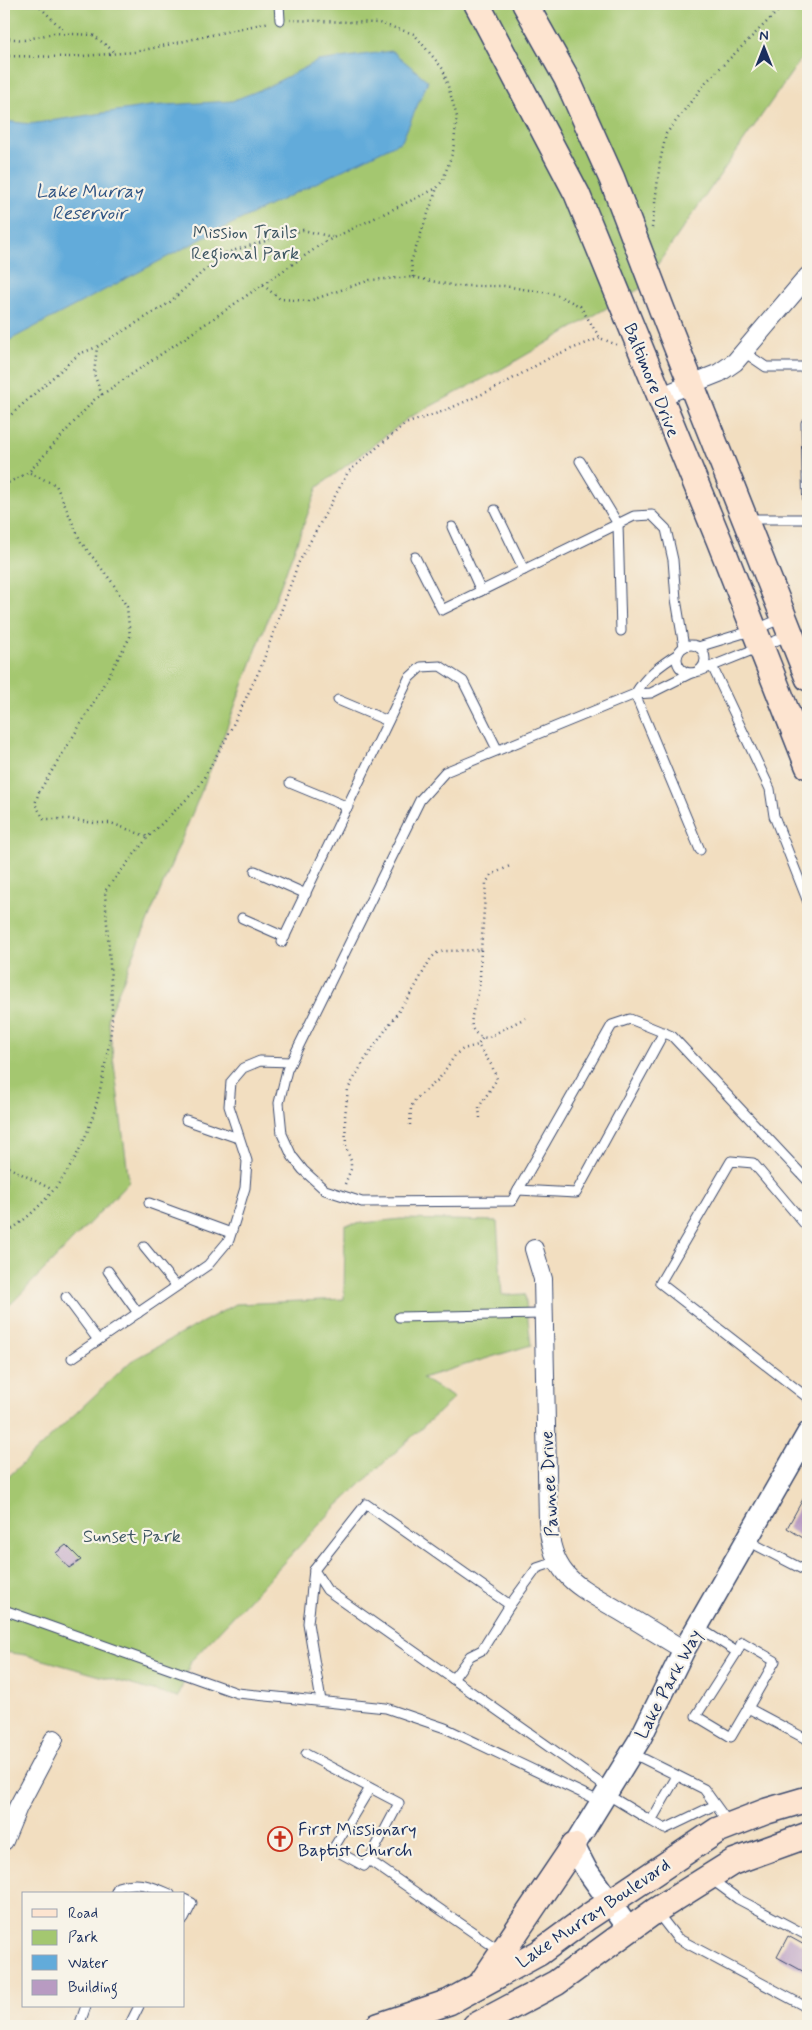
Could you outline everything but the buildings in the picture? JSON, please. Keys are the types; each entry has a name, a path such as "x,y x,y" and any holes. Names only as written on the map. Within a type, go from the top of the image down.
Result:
{"main road":[{"name":"Baltimore Drive","path":"477,4 577,194 808,766"},
{"name":"Baltimore Drive","path":"525,4 567,79 612,179 808,678"},
{"name":"Lake Murray Boulevard","path":"378,2026 449,2002 539,1953 610,1901 718,1830 808,1799"},
{"name":"Lake Murray Boulevard","path":"476,2026 556,1983 656,1911 733,1862 808,1834"},
{"path":"481,1984 574,1846"}],"street":[{"path":"659,398 719,374 736,362 808,276"},
{"name":"Pawnee Drive","path":"534,1250 543,1280 542,1314 548,1522 551,1544 567,1576 585,1592 684,1650"},
{"name":"Lake Park Way","path":"574,1846 607,1795 657,1709 684,1650 808,1433"},
{"path":"4,1841 18,1807 54,1739"},
{"path":"574,1846 586,1869 630,1929"}],"lane":[{"path":"279,4 280,20"},
{"path":"744,352 766,367 808,367"},
{"path":"746,519 808,519 806,423"},
{"path":"580,461 618,524 621,630"},
{"path":"495,510 524,570"},
{"path":"415,557 442,610 634,516 652,515 666,529 673,560 681,651 680,667 695,672"},
{"path":"452,527 481,591"},
{"path":"787,626 757,638 712,666 651,692 635,694 445,772 420,800 291,1062 279,1103 282,1134 292,1156 303,1170 325,1190 362,1202 512,1201 612,1025 630,1019 672,1036 808,1181"},
{"path":"635,694 644,679 661,664 681,651 757,638 787,626"},
{"path":"695,672 706,658 698,647"},
{"path":"242,918 284,939 409,678 421,667 440,666 463,682 498,749"},
{"path":"712,666 770,789 774,816 808,902"},
{"path":"635,694 700,850"},
{"path":"338,700 388,721"},
{"path":"290,783 348,807"},
{"path":"256,871 306,894"},
{"path":"518,1190 576,1192 664,1032"},
{"path":"72,1358 208,1265 229,1240 245,1188 247,1161 229,1106 231,1082 243,1068 260,1062 291,1062"},
{"path":"186,1120 238,1138"},
{"path":"808,1228 753,1163 731,1160 660,1283 808,1398"},
{"path":"150,1203 231,1233"},
{"path":"144,1248 176,1286"},
{"path":"108,1271 138,1313"},
{"path":"66,1297 98,1340"},
{"path":"399,1317 542,1314"},
{"path":"321,1701 308,1624 314,1570 366,1504 510,1604"},
{"path":"748,1541 808,1572"},
{"path":"453,1679 470,1656 482,1650 510,1604 537,1568 558,1561"},
{"path":"314,1570 327,1590 453,1679 607,1795 651,1821 666,1829 716,1805"},
{"path":"4,1610 237,1693 386,1708 445,1728 607,1795"},
{"path":"698,1628 736,1652"},
{"path":"742,1642 775,1662 748,1708 731,1737 696,1716 742,1642"},
{"path":"748,1708 808,1740"},
{"path":"631,1753 704,1789 731,1826"},
{"path":"306,1754 399,1803 364,1866 333,1849 370,1788"},
{"path":"651,1821 677,1776"},
{"path":"369,1860 503,1952"},
{"path":"708,1877 738,1899 808,1936"},
{"path":"116,1892 118,1887 132,1882 147,1884 165,1892"},
{"path":"185,1900 192,1903 185,1918"},
{"path":"656,1911 677,1938 808,2008"},
{"path":"80,2026 85,2008"},
{"path":"129,2026 139,2008"}],"path":[{"path":"37,4 66,34"},
{"path":"638,245 652,229 660,162 666,134 706,82 785,4"},
{"path":"4,56 70,57 135,52 280,20 379,23 414,34 443,69 457,117 453,152 443,180 437,188 411,262 413,277"},
{"path":"4,38 24,40 54,33 93,35 117,54"},
{"path":"4,485 29,472 94,400 263,284 334,238 437,188"},
{"path":"4,421 79,354 97,347 169,304 222,254 303,230 334,238"},
{"path":"263,284 280,299 309,301 370,280 413,277 455,286 504,286 554,294 580,306 600,338 618,346"},
{"path":"4,1235 27,1219 53,1190 79,1153 98,1102 112,1018 105,891 148,837 198,788 226,739 261,667 298,564 315,529 348,472 405,424 444,411 498,387 553,356 600,338"},
{"path":"97,347 94,374 102,395"},
{"path":"29,472 56,485 81,542 112,582 127,607 130,637 90,709 39,792 35,804 44,819 111,823 148,837"},
{"path":"512,865 491,875 486,883 478,993 471,1021 479,1036 487,1038 525,1018"},
{"path":"341,1195 351,1169 351,1161 346,1147 345,1108 348,1089 364,1062 414,989 431,958 437,953 444,951 481,950"},
{"path":"410,1125 411,1107 415,1100 439,1079 456,1054 463,1049 478,1045 483,1037"},
{"path":"478,1045 498,1079 479,1107 480,1118"},
{"path":"4,1165 53,1190"}],"green space":[{"name":"Mission Trails Regional Park","path":"4,4 808,4 808,49 641,288 500,370 410,417 318,487 216,756 108,1017 129,1182 12,1303 4,1308"},
{"name":"Sunset Park","path":"401,1219 497,1221 502,1295 525,1294 531,1345 422,1378 454,1398 336,1507 191,1661 178,1698 26,1655 4,1652 4,1481 131,1361 236,1304 344,1299 345,1225"}],"water":[{"name":"Lake Murray Reservoir","path":"392,51 428,81 402,141 209,235 4,343 4,121 30,124 150,106 232,101 265,88 318,61"}],"place":[{"name":"First Missionary Baptist Church","path":"280,1839"}]}
